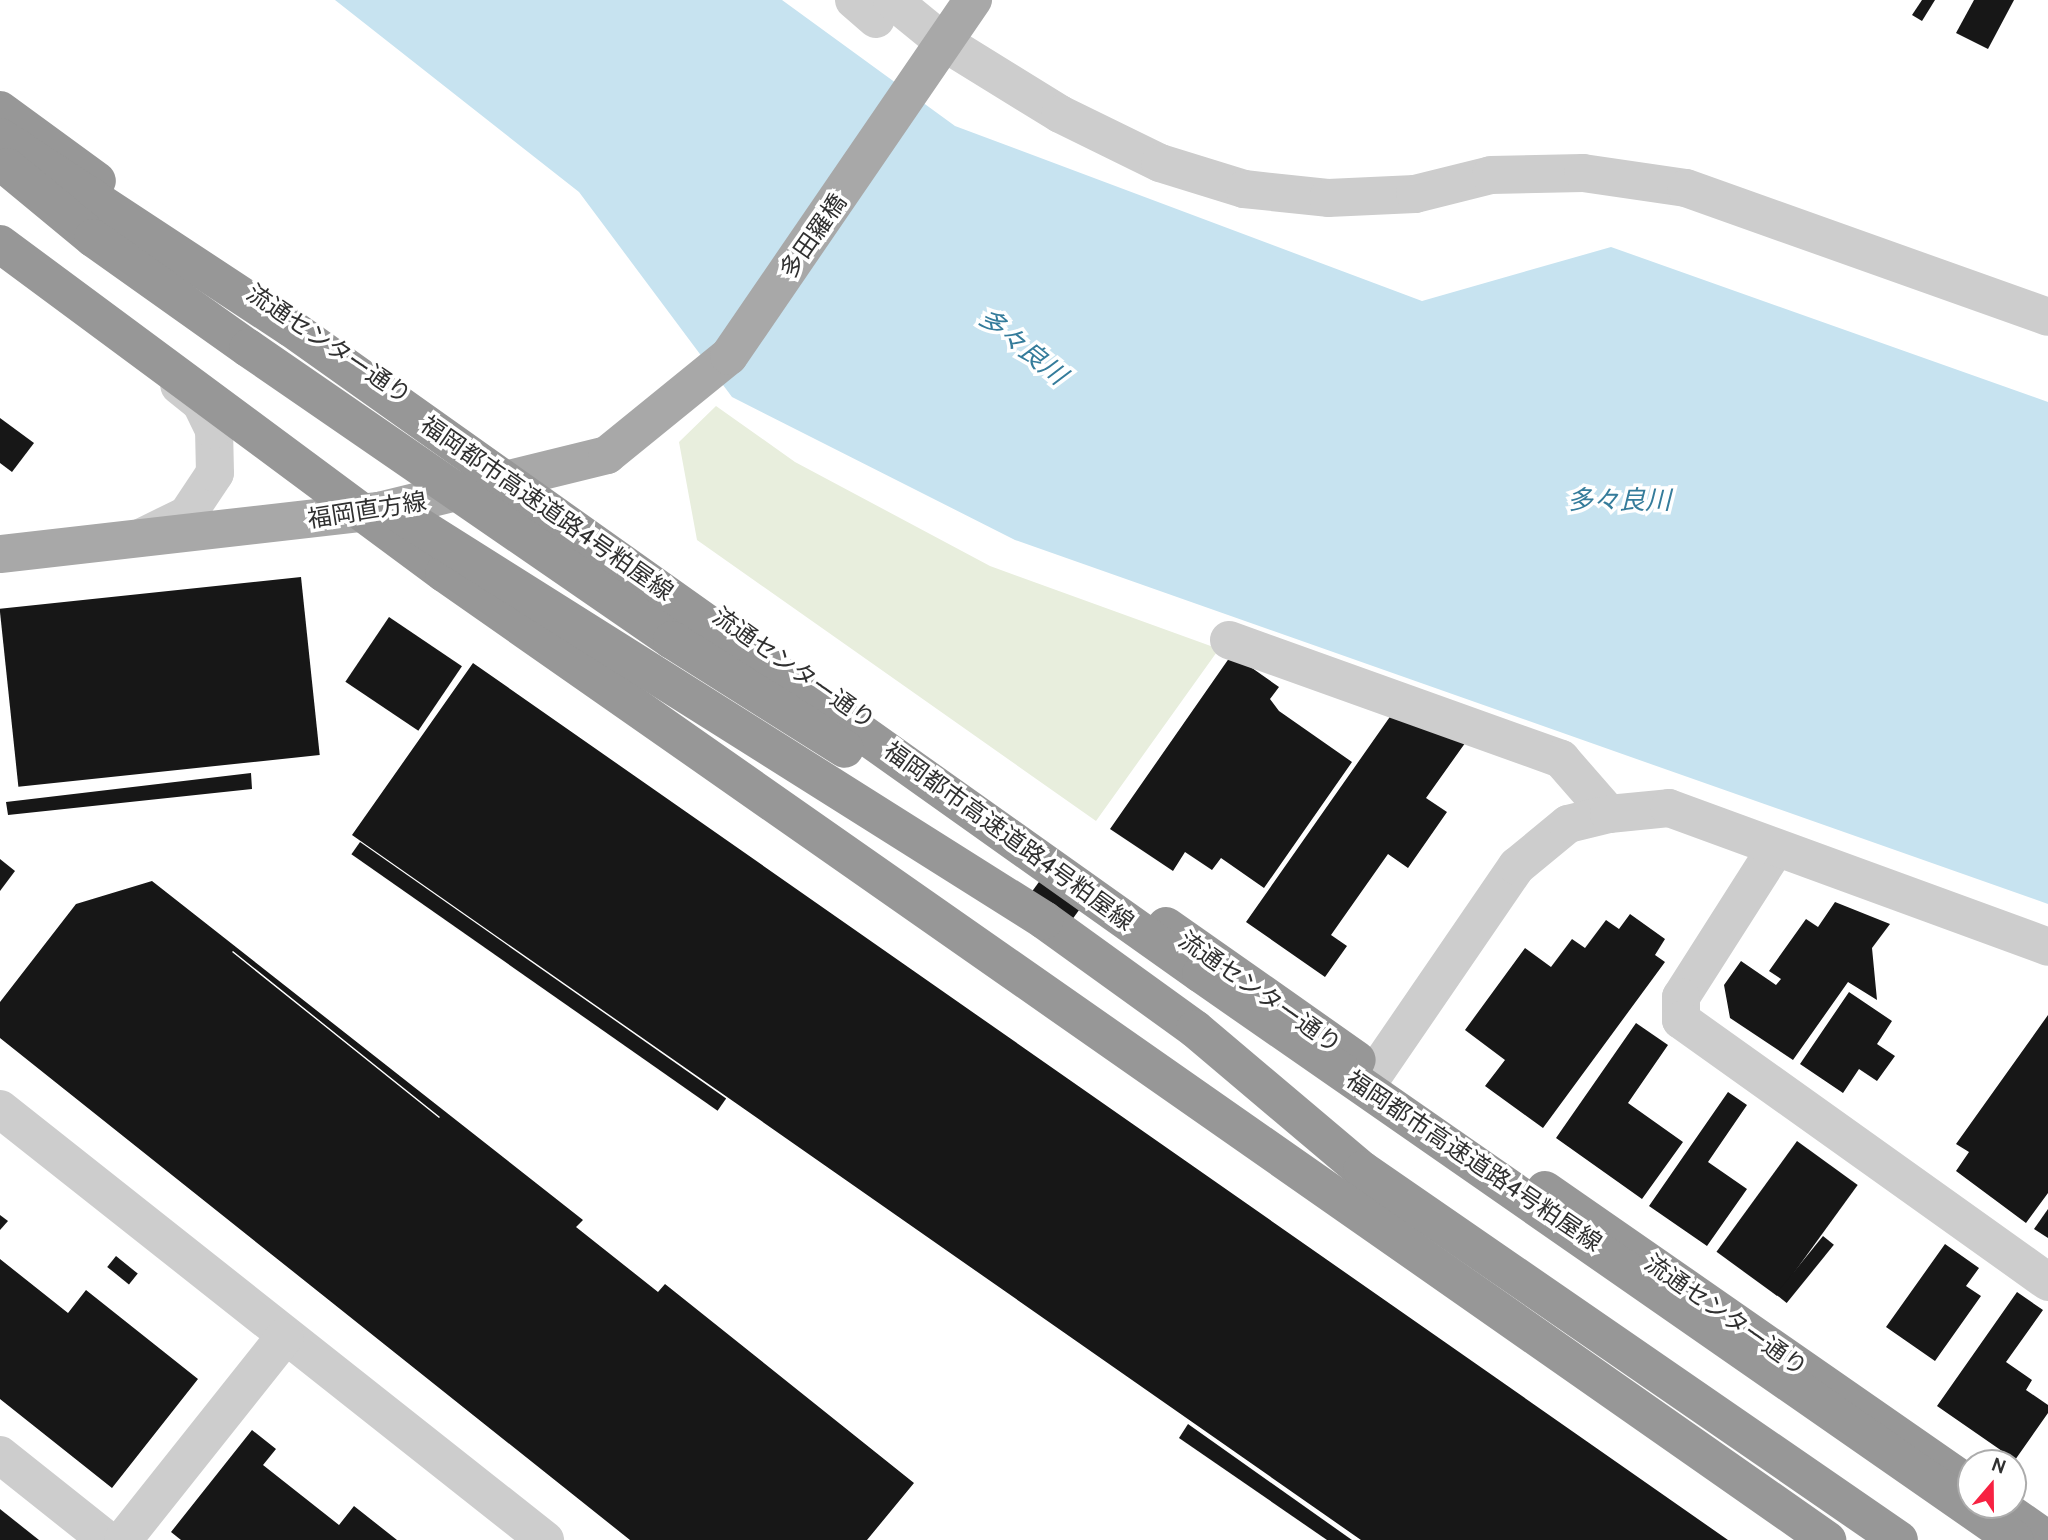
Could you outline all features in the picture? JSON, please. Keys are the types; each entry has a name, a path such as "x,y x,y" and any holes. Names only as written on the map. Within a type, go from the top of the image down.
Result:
{"highway":[{"name":"流通センター通り","path":"0,110 1375,1073 1957,1476"},
{"name":"福岡都市高速道路4号粕屋線","path":"0,137 303,336 1201,974 2015,1540"},
{"path":"0,161 93,238 672,640 1301,1019"},
{"path":"0,245 108,325 379,511 1835,1540"},
{"path":"0,245 455,581 1827,1540"},
{"path":"243,424 422,526 1044,920 1195,1028 1362,1170 1899,1540"},
{"path":"2018,1519 2048,1540"}],"main road":[{"path":"945,43 973,0"},
{"name":"多田羅橋","path":"703,379 729,356 945,43"},
{"name":"福岡直方線","path":"0,554 379,511 525,478 607,455 703,379"}],"street":[{"path":"874,6 945,43 1060,114 1160,163 1244,188 1328,198 1415,194 1491,175 1583,173 1686,188 2048,317"},
{"path":"108,325 201,403 214,430 215,473 187,515 137,539"},
{"path":"1230,640 1560,759 1609,814"},
{"path":"1375,1073 1517,866 1569,824 1609,814 1669,808 1774,850 2048,947"},
{"path":"1774,850 1681,998 1681,1020 2048,1282"},
{"path":"0,1109 545,1540"},
{"path":"123,1540 285,1336"},
{"path":"0,1455 107,1540"}],"green space":[{"path":"716,406 795,462 990,566 1219,649 1096,821 697,540 679,442"}],"water":[{"name":"多々良川","path":"335,0 782,0 955,126 1422,301 1611,247 2048,402 2048,904 1015,540 732,397 579,192"}],"building":[{"path":"1922,0 1935,0 1922,21 1912,15"},
{"path":"1974,0 2014,0 1988,49 1956,33"},
{"path":"0,418 34,443 12,472 0,463"},
{"path":"301,577 320,755 18,787 0,609"},
{"path":"389,617 462,666 418,731 345,682"},
{"path":"1232,654 1279,687 1270,699 1279,711 1352,762 1264,888 1221,858 1212,870 1185,852 1173,871 1110,829"},
{"path":"473,663 1728,1540 1361,1540 352,835"},
{"path":"1394,711 1468,739 1426,798 1447,812 1408,868 1388,854 1331,935 1347,946 1325,977 1246,922"},
{"path":"251,773 252,789 8,815 6,802"},
{"path":"360,842 726,1098 718,1111 351,854"},
{"path":"0,859 15,871 0,891"},
{"path":"1044,875 1084,904 1056,942 1016,913"},
{"path":"152,881 583,1220 576,1227 658,1292 665,1284 914,1483 867,1540 630,1540 0,1038 0,1002 76,904","holes":["233,951 439,1118 232,952"]},
{"path":"1835,902 1890,924 1872,948 1877,1000 1848,982 1793,1060 1730,1018 1724,985 1741,961 1776,985 1781,979 1769,971 1806,919 1818,927"},
{"path":"1630,914 1665,939 1655,955 1665,962 1543,1128 1485,1086 1505,1060 1465,1030 1525,948 1551,967 1572,939 1585,948 1606,920 1619,929"},
{"path":"1849,992 1892,1021 1877,1044 1895,1056 1877,1081 1859,1069 1843,1093 1800,1064"},
{"path":"2048,1015 2048,1193 2026,1223 1956,1171 1969,1152 1956,1144"},
{"path":"1636,1023 1668,1045 1628,1103 1683,1142 1642,1199 1556,1138"},
{"path":"1728,1092 1747,1105 1708,1162 1747,1189 1707,1246 1649,1206"},
{"path":"1797,1141 1858,1185 1777,1296 1716,1252"},
{"path":"2048,1209 2048,1238 2034,1229"},
{"path":"0,1215 8,1221 0,1230"},
{"path":"1823,1236 1834,1245 1787,1303 1776,1294"},
{"path":"1945,1244 1979,1268 1966,1286 1981,1296 1935,1361 1886,1327"},
{"path":"116,1256 138,1274 129,1285 107,1267"},
{"path":"0,1259 68,1313 86,1290 198,1379 112,1488 0,1399"},
{"path":"2017,1292 2043,1310 2006,1362 2032,1380 2026,1390 2048,1405 2048,1413 2023,1449 1999,1449 1937,1406"},
{"path":"1188,1424 1352,1540 1327,1540 1179,1438"},
{"path":"252,1430 276,1449 263,1465 339,1525 354,1506 397,1540 181,1540 171,1532"},
{"path":"0,1509 39,1540 0,1540"}]}
